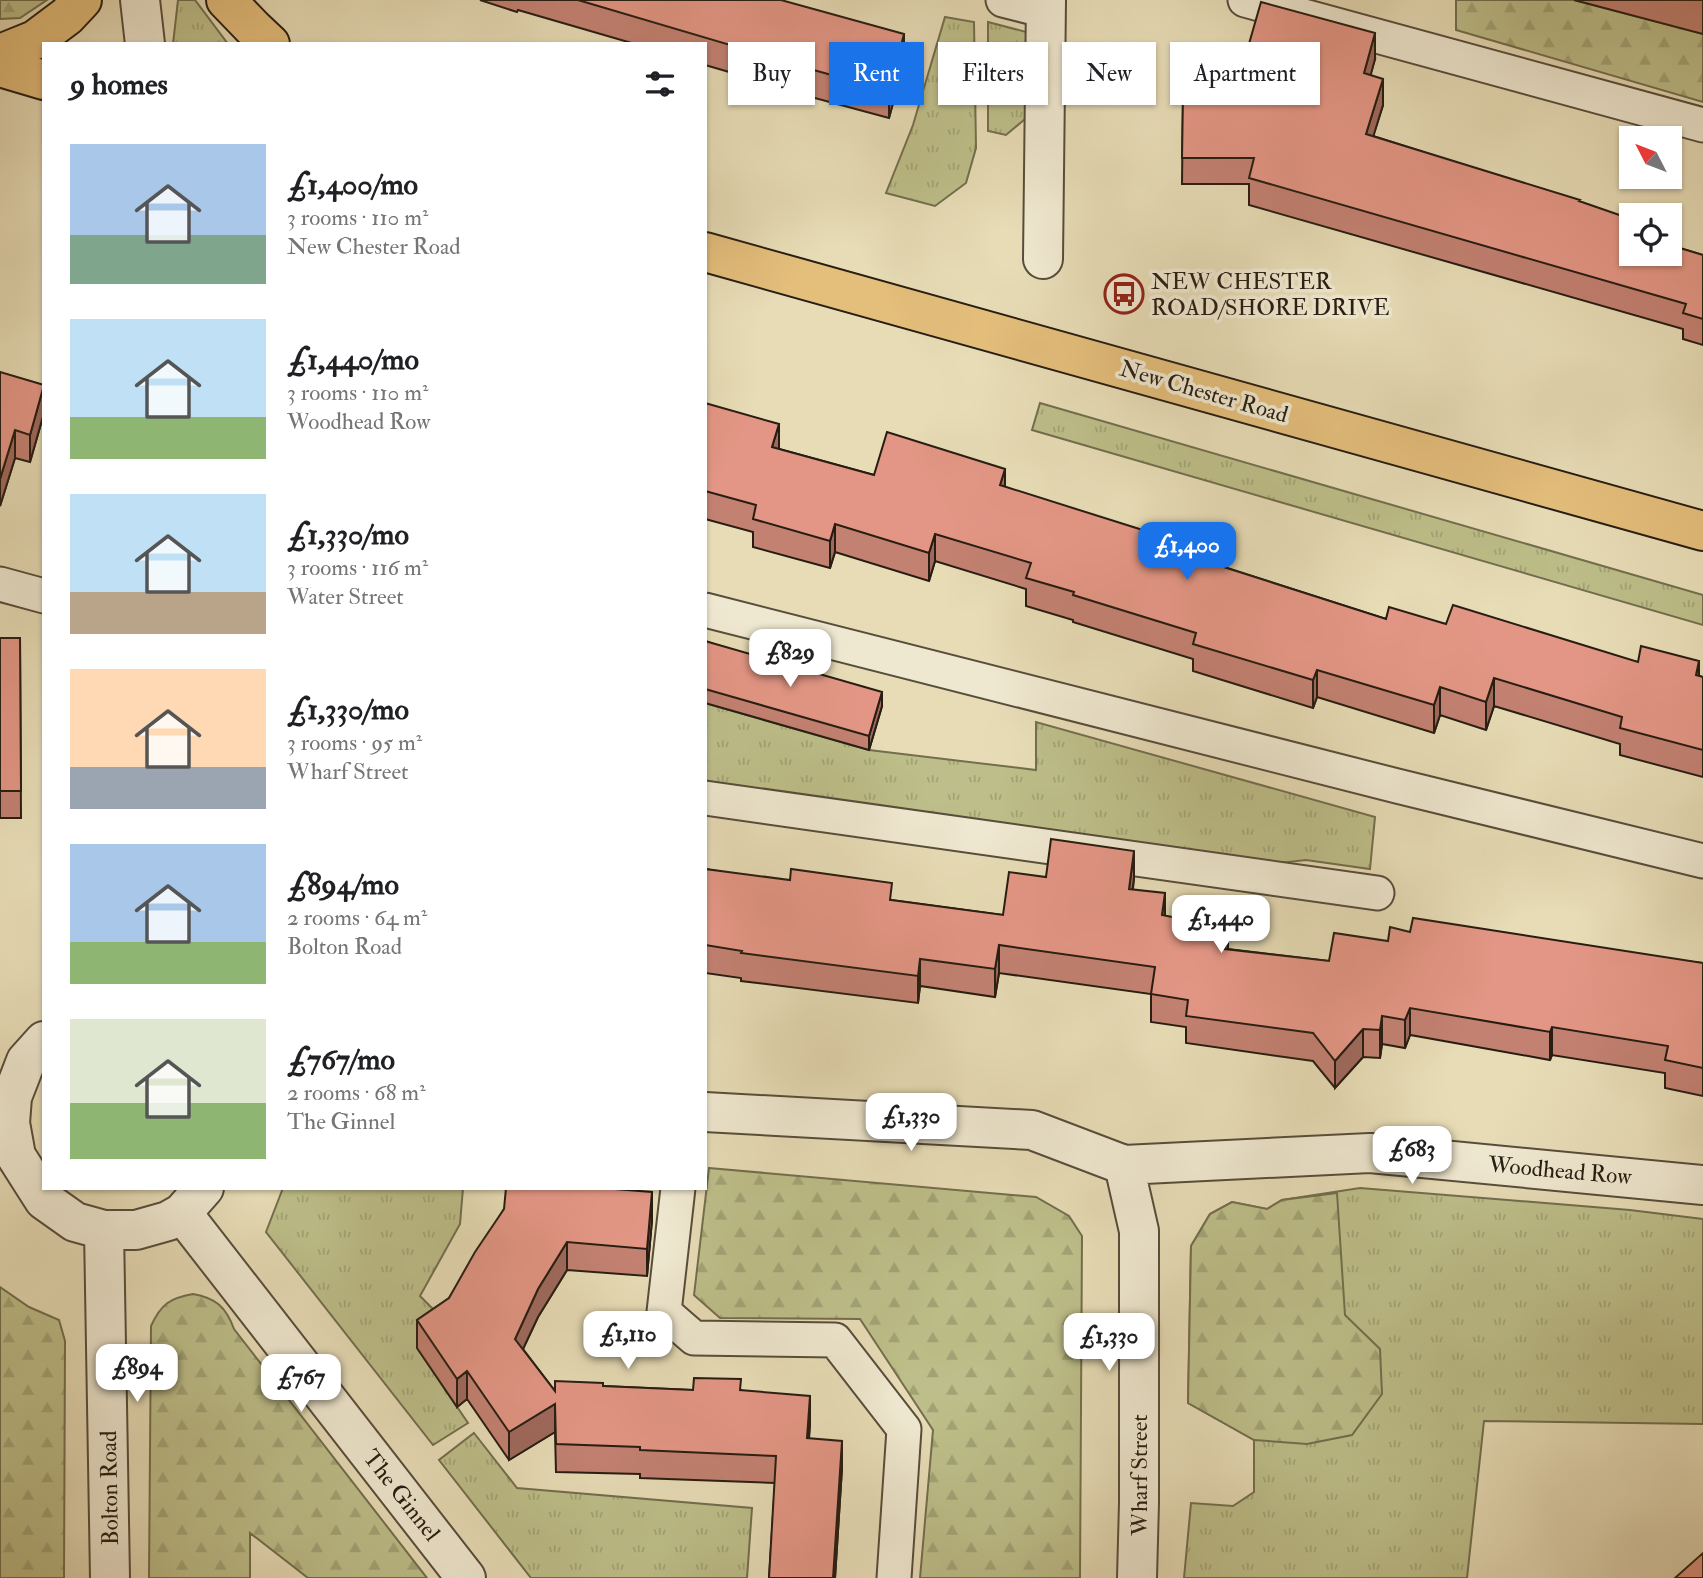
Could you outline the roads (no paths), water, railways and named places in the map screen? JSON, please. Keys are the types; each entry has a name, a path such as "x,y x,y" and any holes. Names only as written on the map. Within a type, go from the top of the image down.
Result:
{"highway":[{"path":"0,54 35,40 67,16 82,0"},
{"path":"226,0 268,42"},
{"path":"0,67 42,79"},
{"name":"New Chester Road","path":"707,253 1703,531"}],"street":[{"path":"140,0 145,42"},
{"path":"1043,258 1046,6"},
{"path":"42,1043 26,1061 5,1122 16,1156 44,1200 75,1222 104,1230 136,1230 169,1221 193,1201"},
{"path":"707,1112 1032,1130 1124,1164"},
{"name":"Woodhead Row","path":"1124,1164 1370,1153 1703,1185"},
{"name":"Wharf Street","path":"1124,1164 1139,1231 1137,1578"},
{"name":"The Ginnel","path":"193,1201 466,1578"},
{"name":"Bolton Road","path":"104,1230 110,1578"}],"lane":[{"path":"1003,0 1046,6"},
{"path":"1245,0 1703,125"},
{"path":"0,584 42,596"},
{"path":"707,611 1703,860"},
{"path":"707,798 1377,894"},
{"path":"678,1190 664,1312 694,1338 835,1339 904,1429 894,1578"}],"place":[{"name":"NEW CHESTER ROAD/SHORE DRIVE","path":"1124,294"}]}
